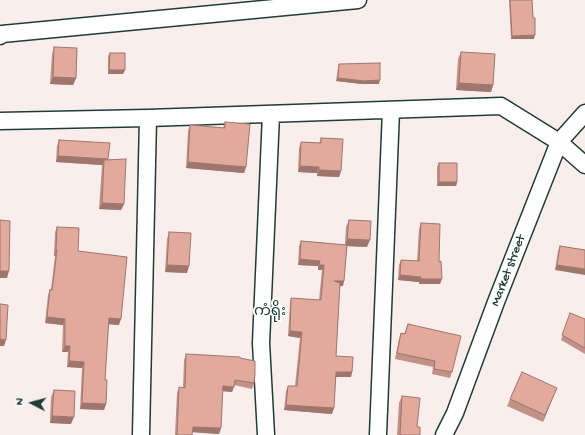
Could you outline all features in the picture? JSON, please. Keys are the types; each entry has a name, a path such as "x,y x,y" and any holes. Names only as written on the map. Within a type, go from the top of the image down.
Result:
{"street":[{"path":"0,36 2,34 358,0"},
{"path":"0,121 148,118 501,106 559,142 585,165"},
{"path":"378,435 391,110"},
{"name":"Market street","path":"444,435 455,413 496,302 559,142 585,113"},
{"path":"266,435 261,343 271,114"},
{"path":"141,435 148,118"},
{"path":"449,435 455,413"}],"building":[{"path":"510,0 532,0 533,18 535,18 535,35 512,36"},
{"path":"54,47 77,48 76,78 53,77"},
{"path":"461,52 495,54 493,85 459,83"},
{"path":"110,53 125,53 125,70 109,70"},
{"path":"380,63 380,80 364,81 338,78 339,64"},
{"path":"225,122 250,124 246,167 188,162 190,125 225,128"},
{"path":"321,138 343,139 341,171 319,170 319,167 300,166 301,142 321,143"},
{"path":"59,140 110,143 108,159 58,156"},
{"path":"126,159 124,204 102,203 104,160"},
{"path":"439,163 457,163 457,182 439,182"},
{"path":"0,220 10,221 9,271 0,271"},
{"path":"349,220 371,221 370,240 347,239"},
{"path":"421,223 440,224 439,262 441,261 442,279 420,279 421,277 400,275 401,260 419,261"},
{"path":"57,227 79,228 78,251 127,257 121,319 109,318 105,380 107,380 106,404 82,403 84,362 69,361 70,346 65,346 65,319 47,317 57,250"},
{"path":"169,232 191,233 189,266 167,265"},
{"path":"301,241 347,245 344,281 334,281 340,283 336,356 353,357 352,372 336,372 334,408 286,405 288,386 297,386 302,332 290,331 291,298 321,300 324,265 319,265 320,261 300,259"},
{"path":"560,246 585,250 585,269 557,265"},
{"path":"0,304 8,305 6,340 0,339"},
{"path":"570,313 585,319 585,348 562,335"},
{"path":"408,324 461,336 452,372 434,369 435,361 397,353 401,333 405,334"},
{"path":"186,354 240,357 255,361 254,383 235,380 234,387 223,386 221,428 193,427 192,435 177,435 179,387 185,388"},
{"path":"522,372 557,388 545,415 510,399"},
{"path":"54,390 75,391 74,417 52,416"},
{"path":"402,396 420,398 417,427 420,427 420,435 400,435"}],"district":[{"name":"ကံရိုး","path":"270,313"}]}
